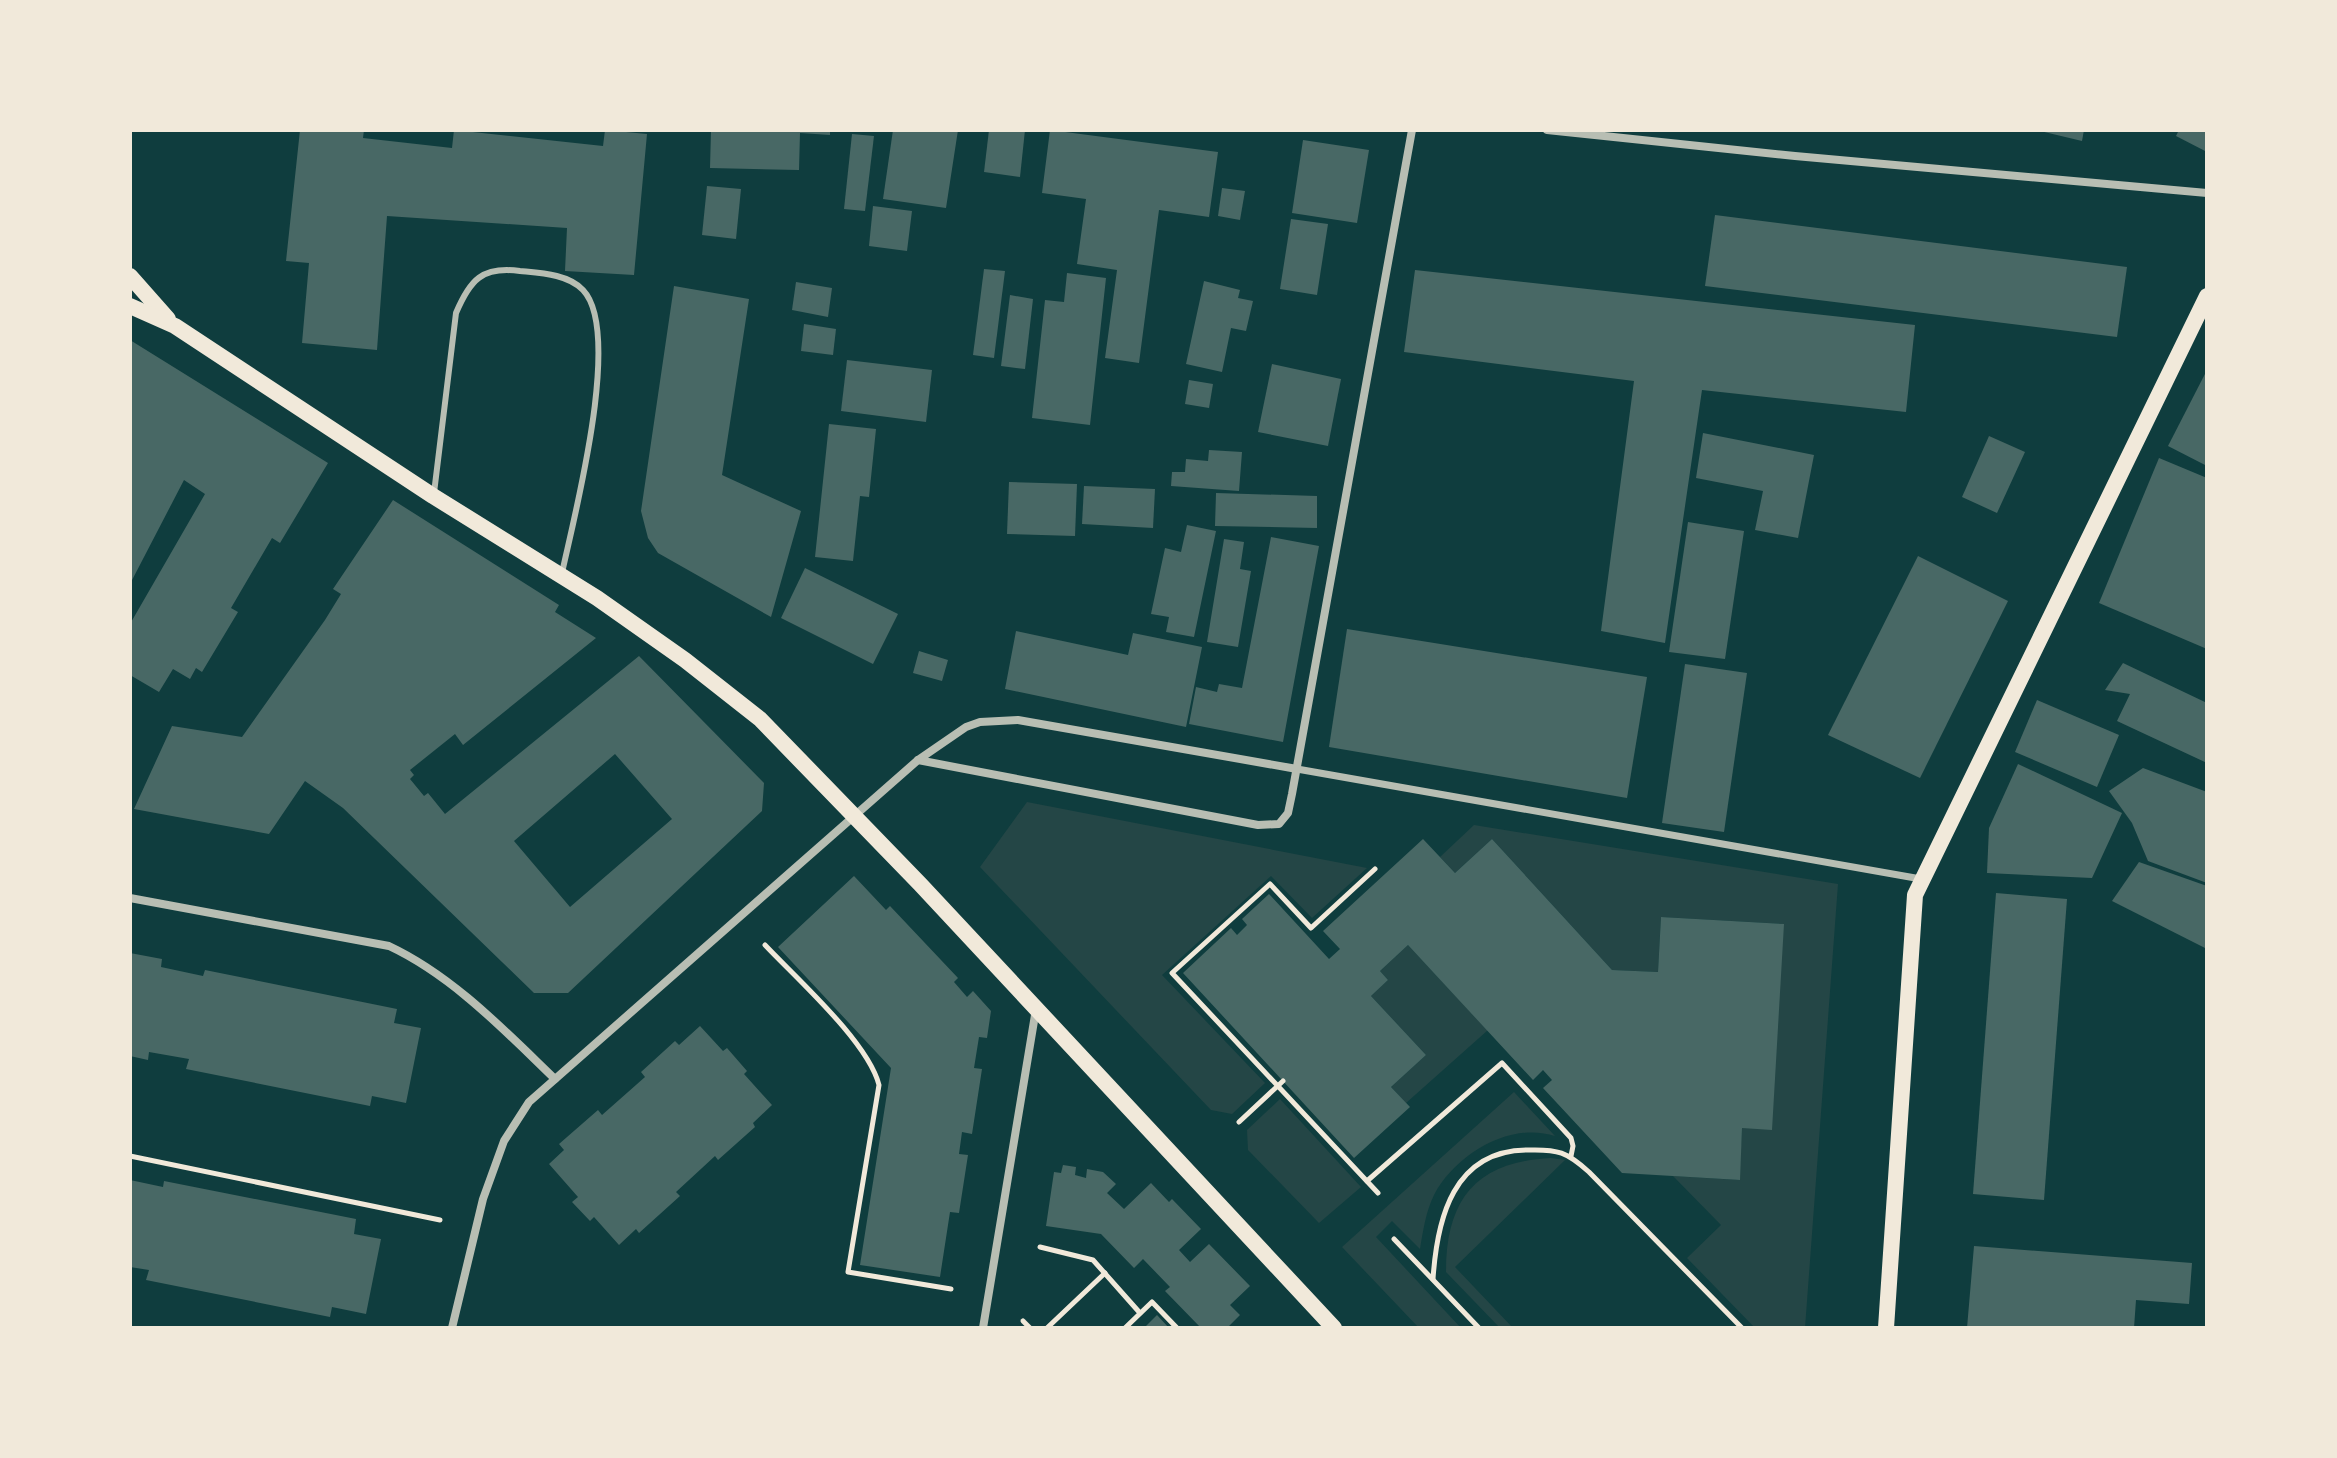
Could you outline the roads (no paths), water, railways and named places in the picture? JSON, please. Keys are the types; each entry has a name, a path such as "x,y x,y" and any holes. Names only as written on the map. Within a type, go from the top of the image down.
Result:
{"main road":[{"path":"130,276 175,326"},
{"path":"1886,1328 1915,895 2207,296"},
{"path":"130,306 175,326 433,496 561,576 685,660 760,719 1036,1008 1334,1328"}],"street":[{"path":"918,760 1269,827 1279,824 1288,813 1412,130"},
{"path":"1547,130 2207,193"},
{"path":"452,1328 483,1199 504,1141 529,1102 853,814 918,760 966,727 980,722 1018,720 1923,879"},
{"path":"130,898 389,946 410,956 448,983 555,1079"},
{"path":"983,1328 1036,1008"}],"lane":[{"path":"433,496 456,313 467,289 484,274 501,269 545,274 579,286 590,299 597,317 597,406 561,576"}]}
